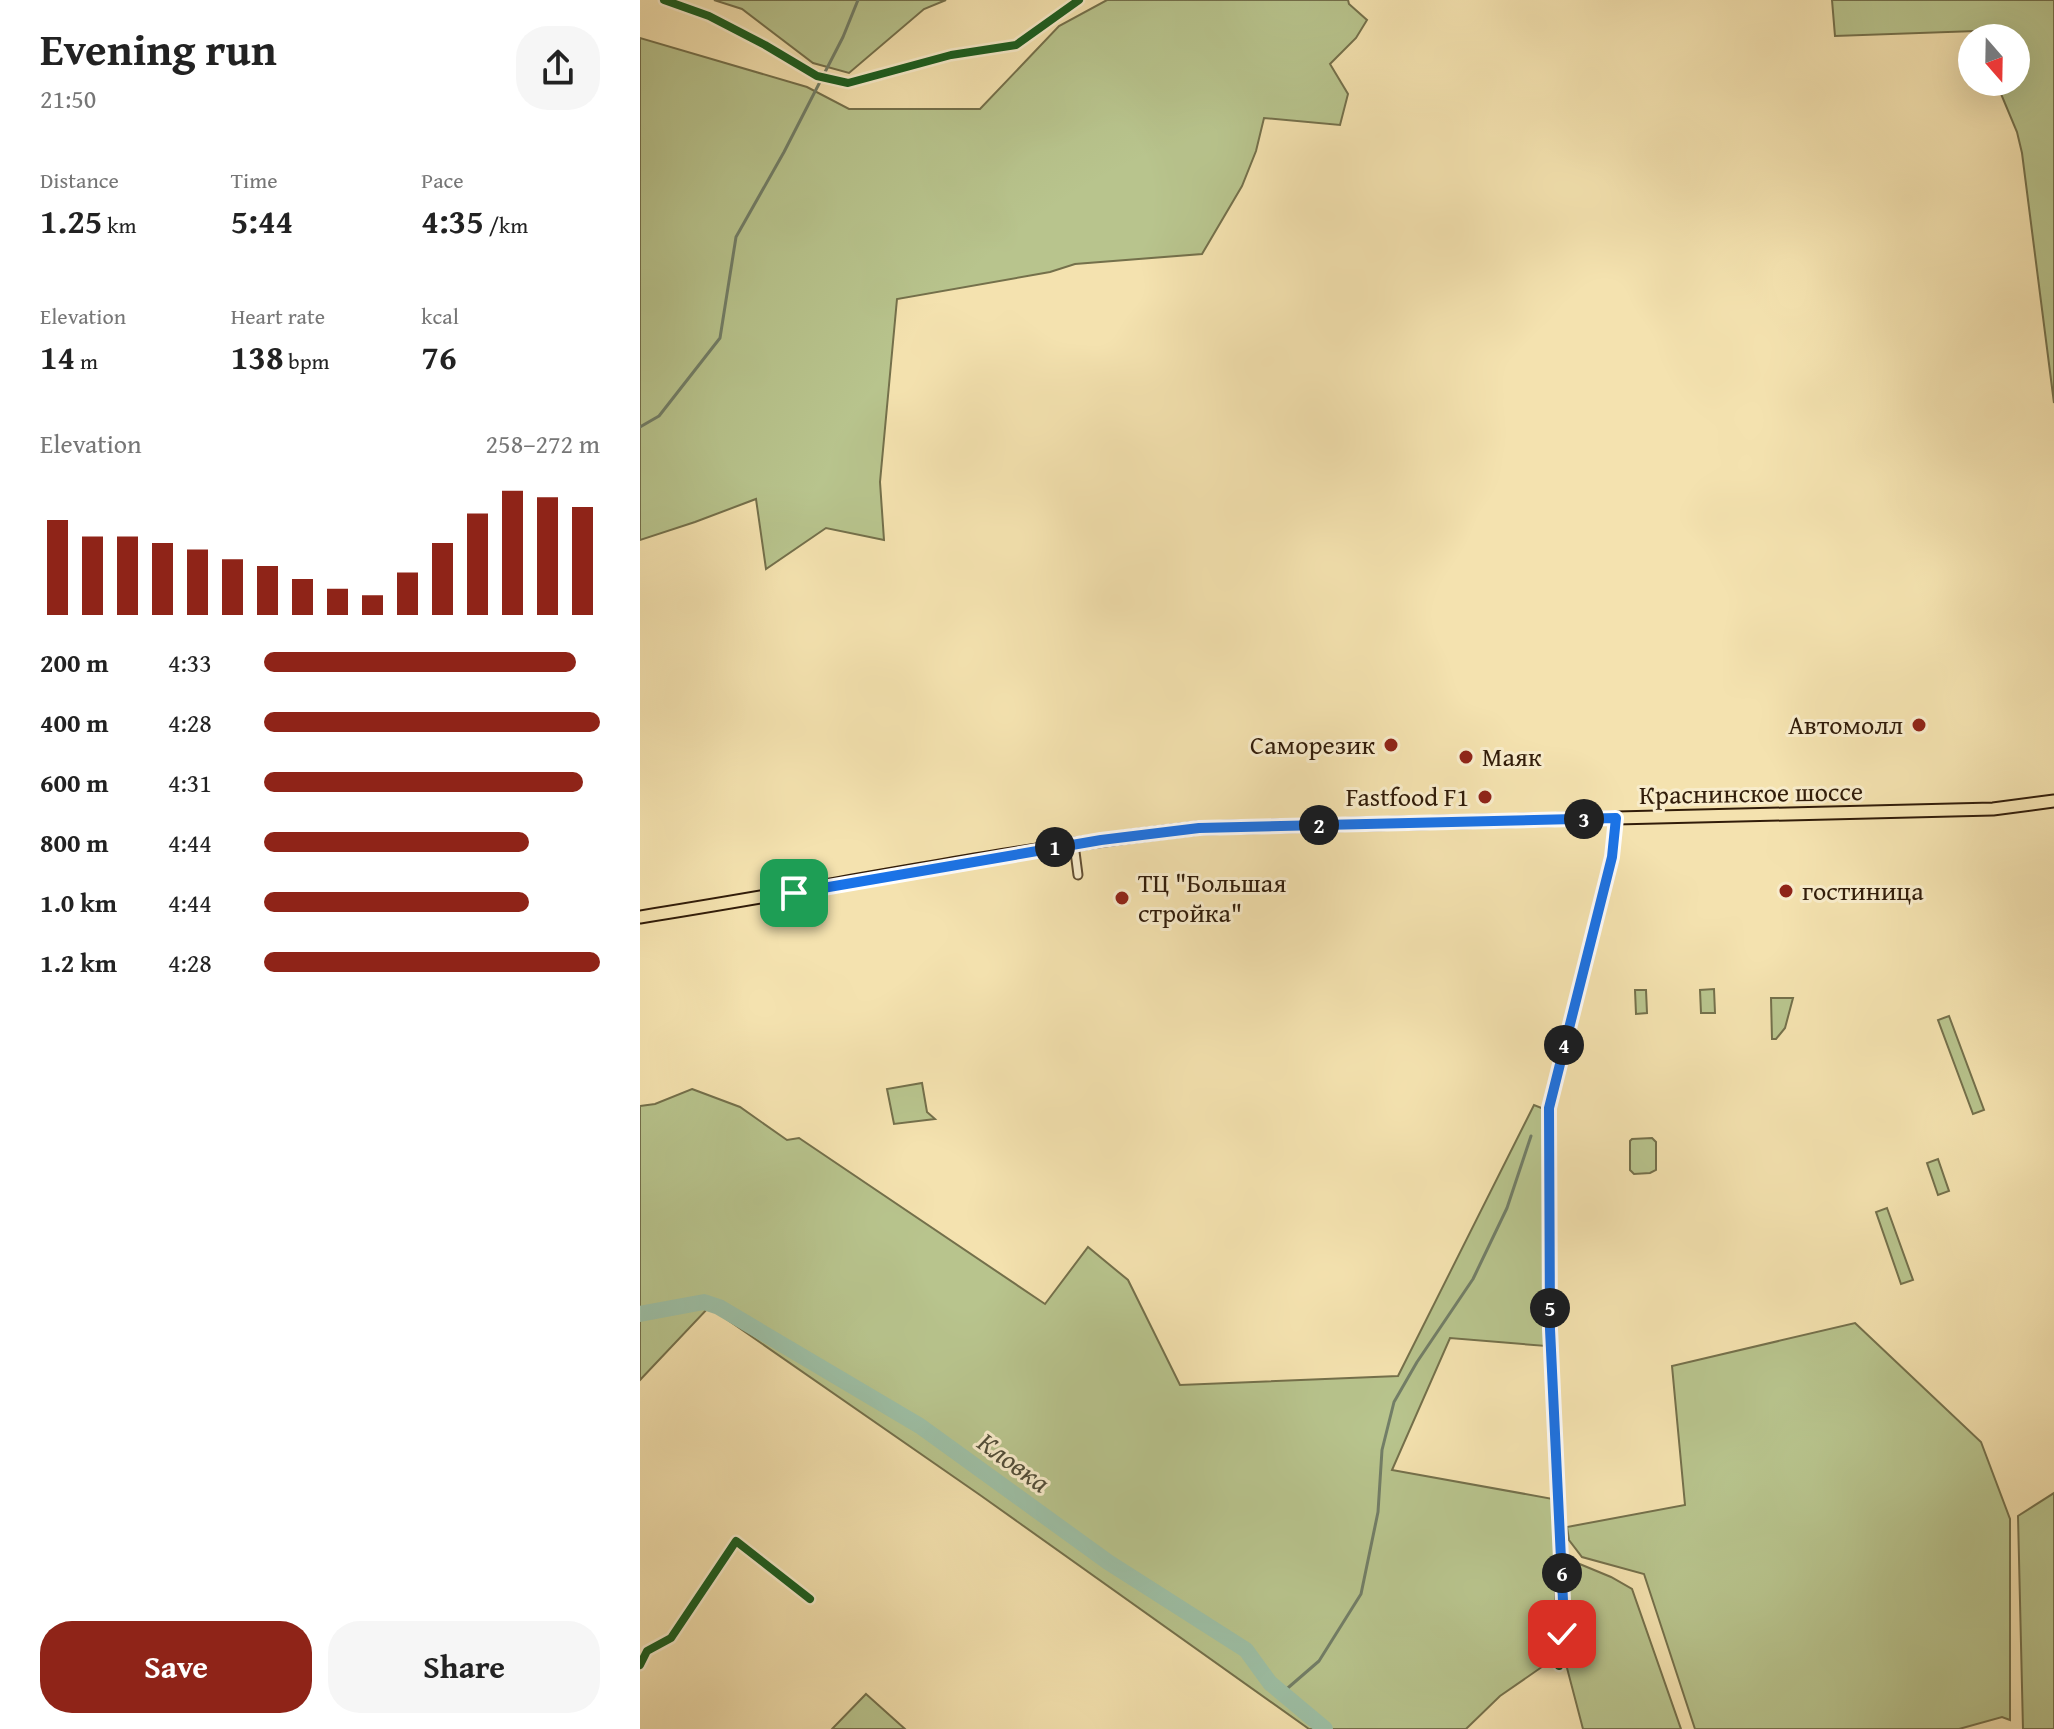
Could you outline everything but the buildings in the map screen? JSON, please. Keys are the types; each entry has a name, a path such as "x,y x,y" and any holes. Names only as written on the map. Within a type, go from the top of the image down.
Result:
{"main road":[{"name":"Краснинское шоссе","path":"640,917 1074,844 1199,828 1993,809 2054,801"}],"street":[{"path":"664,0 709,16 817,76 848,83 951,55 1016,45 1079,0"},
{"path":"1559,1666 1564,1622 1550,1329 1549,1108 1612,857 1616,818"},
{"path":"1074,844 1078,875"},
{"path":"640,1665 647,1651 671,1638 736,1541 810,1599"}],"green space":[{"path":"714,0 946,0 924,9 849,73 813,63 742,9"},
{"path":"1107,0 1348,0 1367,20 1356,38 1330,64 1348,94 1340,125 1264,118 1256,151 1242,186 1202,254 1075,264 1050,272 897,299 880,482 884,540 826,528 766,569 756,499 640,540 640,38 807,87 849,109 980,109 1059,26"},
{"path":"1832,0 2054,0 2054,403 2022,153 2002,96 2030,96 2030,24 1958,24 1958,32 1835,36"},
{"path":"1714,989 1715,1013 1701,1013 1700,990"},
{"path":"1635,990 1646,990 1647,1013 1636,1014"},
{"path":"1771,998 1793,998 1785,1028 1776,1039 1772,1039"},
{"path":"1949,1016 1984,1110 1973,1114 1938,1020"},
{"path":"922,1083 927,1112 935,1119 894,1124 887,1089"},
{"path":"692,1089 740,1107 787,1140 799,1138 1045,1304 1088,1247 1128,1280 1180,1385 1398,1376 1534,1105 1544,1109 1546,1346 1450,1338 1392,1470 1553,1499 1556,1621 1549,1662 1500,1696 1466,1729 1309,1729 709,1307 640,1380 640,1106 655,1104"},
{"path":"1652,1138 1656,1142 1656,1170 1634,1174 1630,1170 1630,1141"},
{"path":"1938,1159 1949,1191 1938,1195 1927,1163"},
{"path":"1887,1208 1913,1280 1901,1284 1876,1212"},
{"path":"1855,1323 1981,1442 2010,1519 2010,1720 2002,1717 1959,1729 1695,1729 1644,1574 1582,1557 1569,1540 1567,1527 1685,1505 1672,1366"},
{"path":"2054,1493 2054,1729 2023,1729 2018,1516"},
{"path":"1570,1560 1632,1589 1681,1729 1583,1729 1567,1668"},
{"path":"866,1694 905,1729 832,1729"}],"waterway":[{"path":"640,427 659,416 720,338 736,237 784,152 843,37 858,0"},
{"path":"1282,1693 1319,1661 1361,1594 1378,1512 1382,1450 1394,1402 1473,1279 1507,1208 1531,1136"},
{"name":"Кловка","path":"640,1314 704,1302 719,1307 920,1426 1108,1562 1246,1650 1270,1683 1325,1729"}],"cycle path":[{"path":"664,0 709,16 817,76 848,83 951,55 1016,45 1079,0"},
{"path":"1559,1666 1564,1622 1550,1329 1549,1108 1612,857 1616,818"},
{"path":"640,1665 647,1651 671,1638 736,1541 810,1599"}],"place":[{"name":"Автомолл","path":"1919,725"},
{"name":"Саморезик","path":"1391,745"},
{"name":"Маяк","path":"1466,757"},
{"name":"Fastfood F1","path":"1485,797"},
{"name":"гостиница","path":"1786,891"},
{"name":"ТЦ \"Большая стройка\"","path":"1122,898"}],"route":[{"path":"794,893 1101,840 1199,828 1616,818 1612,857 1549,1108 1550,1329 1564,1622 1562,1634"}]}
